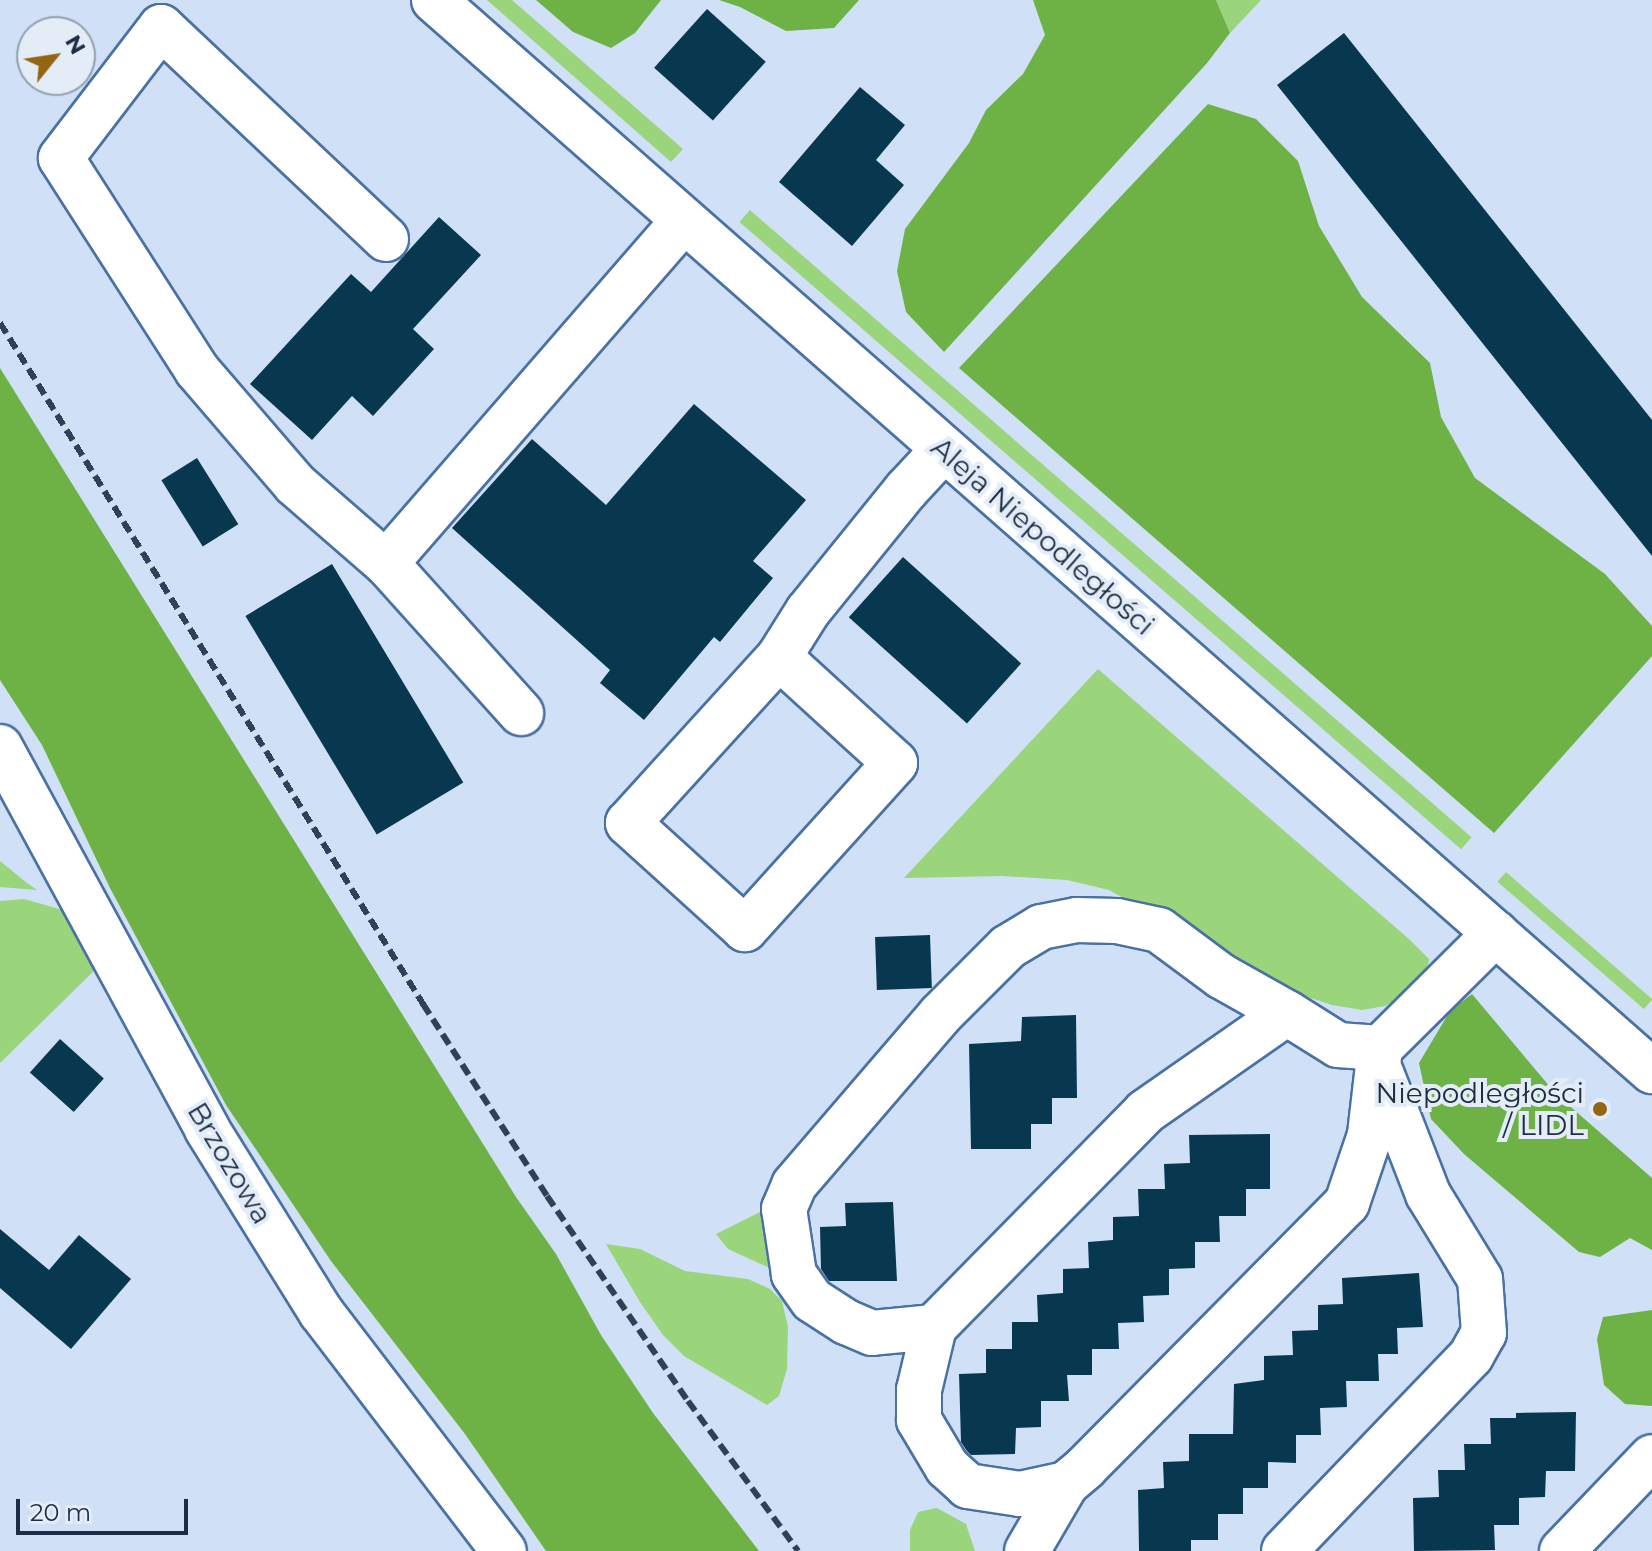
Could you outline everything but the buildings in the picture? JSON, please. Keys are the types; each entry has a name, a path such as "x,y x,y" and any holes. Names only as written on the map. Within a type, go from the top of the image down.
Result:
{"street":[{"name":"Aleja Niepodległości","path":"434,0 1652,1071"},
{"path":"386,239 170,13 61,158 197,370 295,484 386,563 521,713"},
{"path":"386,563 683,221"},
{"path":"779,657 895,763 745,929 628,823 779,657 808,611 906,490 944,449"},
{"name":"Brzozowa","path":"0,747 11,793 207,1129 321,1312 504,1551"},
{"path":"934,1327 872,1333 820,1306 798,1283 787,1244 784,1209 787,1196 940,1015 1008,947 1041,927 1077,920 1117,921 1159,930 1221,976 1338,1045 1379,1056"},
{"path":"1027,1551 1066,1484 1347,1203 1370,1135 1379,1056 1496,933"},
{"path":"919,1420 919,1390 934,1327 1145,1112 1287,1013"},
{"path":"1284,1551 1471,1356 1484,1333 1480,1279 1428,1194 1379,1056"},
{"path":"872,1333 947,1467 968,1486 984,1491 1020,1494 1066,1484"},
{"path":"1562,1551 1652,1457"},
{"path":"984,1491 1012,1551"}],"green space":[{"path":"487,0 512,0 683,149 671,162"},
{"path":"536,0 661,0 635,33 611,48 573,32"},
{"path":"719,0 859,0 834,28 786,31 740,7"},
{"path":"1033,0 1216,0 1230,33 1207,63 944,352 906,312 897,271 905,229 969,143 986,110 1023,74 1045,35"},
{"path":"1216,0 1261,0 1230,33"},
{"path":"1208,104 1256,119 1298,161 1319,226 1362,297 1430,363 1441,417 1475,478 1605,574 1652,626 1652,656 1494,833 959,368"},
{"path":"750,210 1472,837 1461,849 740,222"},
{"path":"0,368 516,1197 556,1254 601,1335 653,1413 759,1551 546,1551 465,1434 331,1261 226,1105 110,888 42,745 0,680"},
{"path":"1098,669 1410,940 1429,959 1426,976 1408,994 1385,1006 1362,1010 1332,1005 1290,991 1109,890 1067,880 1003,876 904,878"},
{"path":"0,861 27,883 37,890 0,887"},
{"path":"1506,872 1652,999 1644,1009 1497,882"},
{"path":"24,899 63,910 79,927 100,965 0,1063 0,901"},
{"path":"1472,994 1556,1094 1652,1178 1652,1250 1630,1238 1600,1257 1579,1252 1464,1154 1431,1119 1419,1063 1450,1011"},
{"path":"766,1209 785,1275 728,1249 716,1234"},
{"path":"606,1244 640,1249 685,1271 748,1279 770,1289 782,1301 788,1327 787,1369 779,1396 767,1405 684,1356 663,1335 640,1302"},
{"path":"1652,1310 1652,1406 1625,1404 1604,1385 1597,1339 1603,1317"},
{"path":"937,1508 966,1524 975,1551 910,1551 910,1530 918,1512"}],"railway":[{"path":"0,323 423,1004 547,1196 688,1401 798,1551"}],"place":[{"name":"Niepodległości / LIDL","path":"1600,1109"}]}
